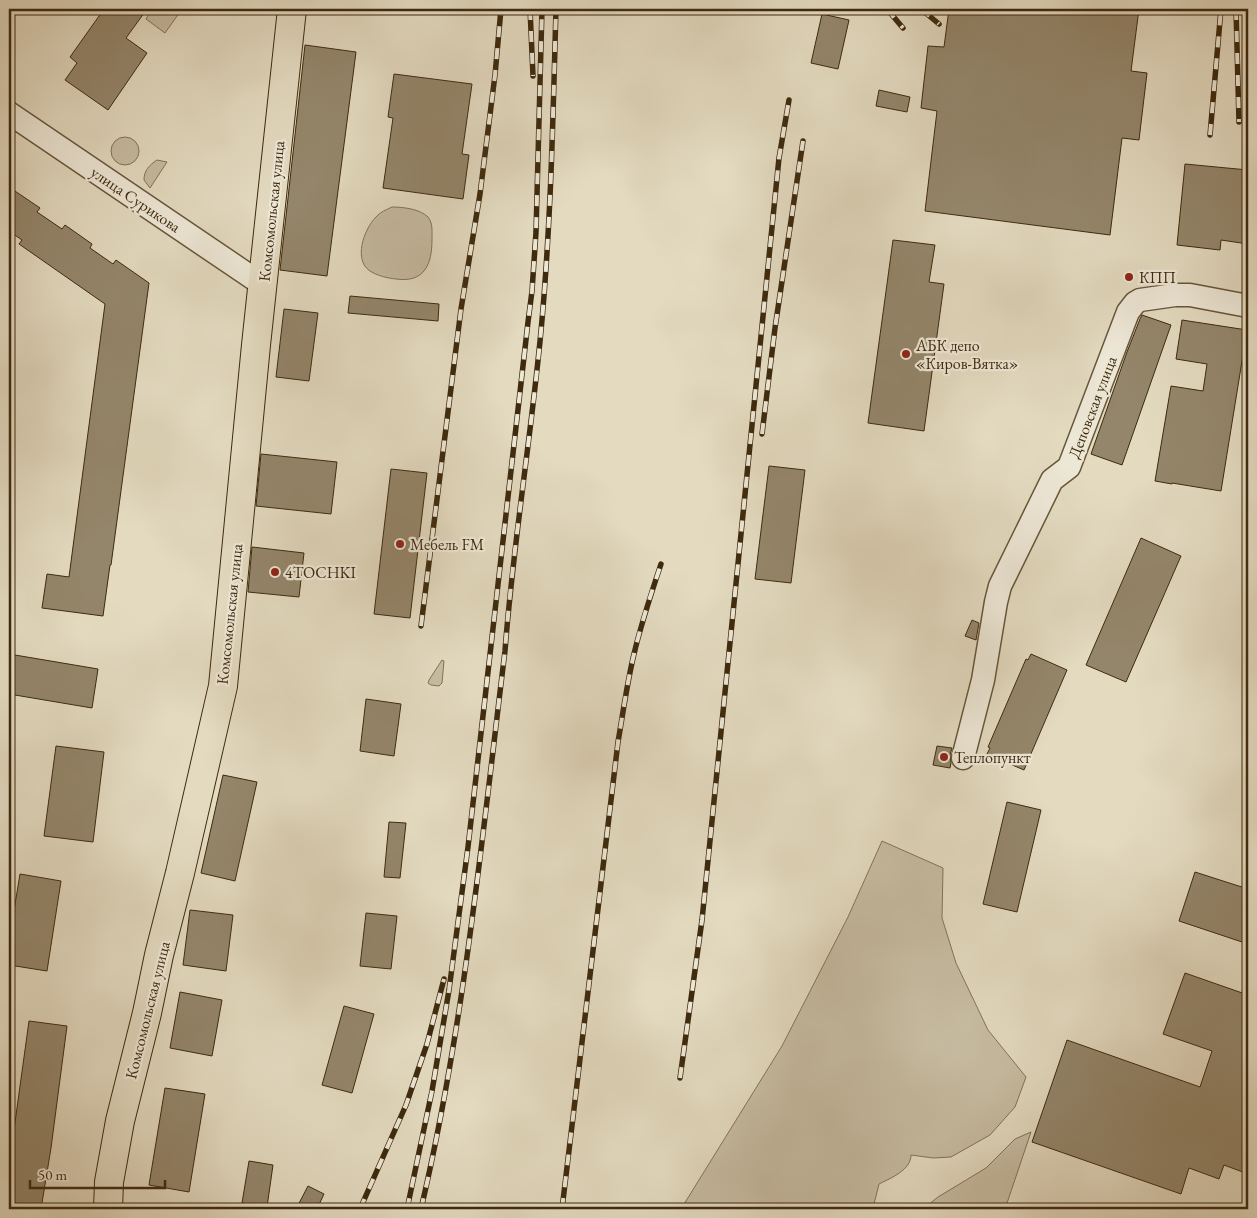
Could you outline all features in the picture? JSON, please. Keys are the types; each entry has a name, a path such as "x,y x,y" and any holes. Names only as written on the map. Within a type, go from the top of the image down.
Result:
{"main road":[{"name":"Комсомольская улица","path":"108,1209 109,1182 120,1121 223,686 292,9"}],"street":[{"name":"улица Сурикова","path":"9,113 263,286"},
{"name":"Деповская улица","path":"963,758 983,680 1000,586 1052,480 1069,467 1131,306 1147,298 1175,295 1190,295 1248,306"}],"shaded area":[{"path":"152,9 156,12 158,9 182,9 165,33 146,19"},
{"path":"125,137 135,141 139,151 135,161 125,165 115,161 111,151 115,141"},
{"path":"157,160 167,162 150,188 144,180 145,174 149,166"},
{"path":"392,207 416,210 425,214 431,222 432,248 428,264 420,275 414,278 396,279 379,275 370,271 362,260 361,252 364,236 378,215"},
{"path":"442,660 444,661 442,683 439,686 431,685 428,683 429,680"},
{"path":"882,841 943,868 942,918 956,963 988,1030 1026,1077 1015,1107 990,1135 951,1157 933,1158 911,1155 908,1165 904,1169 879,1184 874,1204 867,1209 681,1209 782,1046 848,917"},
{"path":"1031,1132 1005,1209 923,1209 938,1197 986,1168 1015,1139"}],"building":[{"path":"104,9 147,9 126,38 147,53 108,110 65,80 77,63 70,57"},
{"path":"949,9 1139,9 1131,71 1147,73 1139,140 1122,138 1110,235 925,211 937,111 921,108 928,46 944,47"},
{"path":"822,14 849,20 838,69 811,63"},
{"path":"305,45 356,52 327,276 280,270"},
{"path":"394,74 472,84 462,154 469,155 463,199 383,188 393,118 388,117"},
{"path":"879,90 910,97 907,112 876,106"},
{"path":"1185,164 1248,170 1248,244 1221,240 1220,250 1177,245"},
{"path":"9,187 40,208 37,212 62,229 65,225 92,244 90,248 113,264 116,260 149,283 103,616 42,608 47,574 69,577 105,304 19,244 22,240 9,231"},
{"name":"АБК депо «Киров-Вятка»","path":"893,240 935,245 929,282 944,284 924,431 868,423"},
{"path":"350,296 439,304 438,321 348,313"},
{"path":"284,309 318,313 309,381 276,377"},
{"path":"1142,315 1171,325 1122,465 1091,454"},
{"path":"1182,320 1247,330 1221,491 1155,481 1171,386 1203,391 1207,364 1176,359"},
{"path":"261,454 337,462 331,514 256,506"},
{"path":"769,466 805,470 791,583 755,579"},
{"name":"Мебель FM","path":"391,469 427,473 410,618 374,614"},
{"path":"1141,538 1181,556 1126,682 1086,665"},
{"path":"252,547 304,553 299,597 248,592"},
{"path":"972,620 979,623 976,640 965,636"},
{"path":"9,654 98,669 92,708 9,694"},
{"path":"1031,654 1067,670 1024,770 987,754 990,748 988,747 1026,659 1028,660"},
{"path":"366,699 401,704 394,756 360,751"},
{"path":"56,746 104,752 93,842 44,836"},
{"name":"Теплопункт","path":"937,746 952,748 950,768 933,765"},
{"path":"223,775 257,782 235,881 201,873"},
{"path":"1007,802 1041,810 1017,912 983,904"},
{"path":"389,822 406,823 400,878 384,877"},
{"path":"1195,872 1248,889 1248,944 1179,921"},
{"path":"20,874 61,881 47,971 9,965 9,941"},
{"path":"190,910 233,915 226,971 183,965"},
{"path":"366,913 397,916 391,969 360,966"},
{"path":"1185,973 1248,995 1248,1174 1224,1165 1219,1179 1189,1168 1181,1194 1032,1142 1067,1040 1200,1087 1212,1051 1163,1034"},
{"path":"180,992 222,1000 212,1056 170,1048"},
{"path":"344,1006 374,1014 352,1093 322,1085"},
{"path":"29,1021 67,1026 41,1209 9,1209 9,1166"},
{"path":"165,1088 205,1094 189,1192 149,1185"},
{"path":"249,1161 273,1165 267,1207 242,1203"},
{"path":"308,1186 324,1194 317,1209 296,1209"}],"railway":[{"path":"421,626 461,309 480,194 501,9"},
{"path":"530,9 533,76"},
{"path":"407,1209 432,1091 449,990 468,847 532,291 536,232 542,9"},
{"path":"421,1209 449,1071 480,861 537,371 549,210 556,9"},
{"path":"887,9 903,28"},
{"path":"921,9 939,24"},
{"path":"1210,135 1221,9"},
{"path":"1236,9 1239,122"},
{"path":"680,1078 702,920 779,158 789,100"},
{"path":"762,434 775,328 803,141"},
{"path":"562,1209 618,742 634,654 661,564"},
{"path":"360,1209 406,1105 427,1044 444,979"}],"place":[{"name":"КПП","path":"1129,277"},
{"name":"АБК депо «Киров-Вятка»","path":"906,354"},
{"name":"Мебель FM","path":"400,544"},
{"name":"4TOCHKI","path":"275,572"},
{"name":"Теплопункт","path":"944,757"}]}
